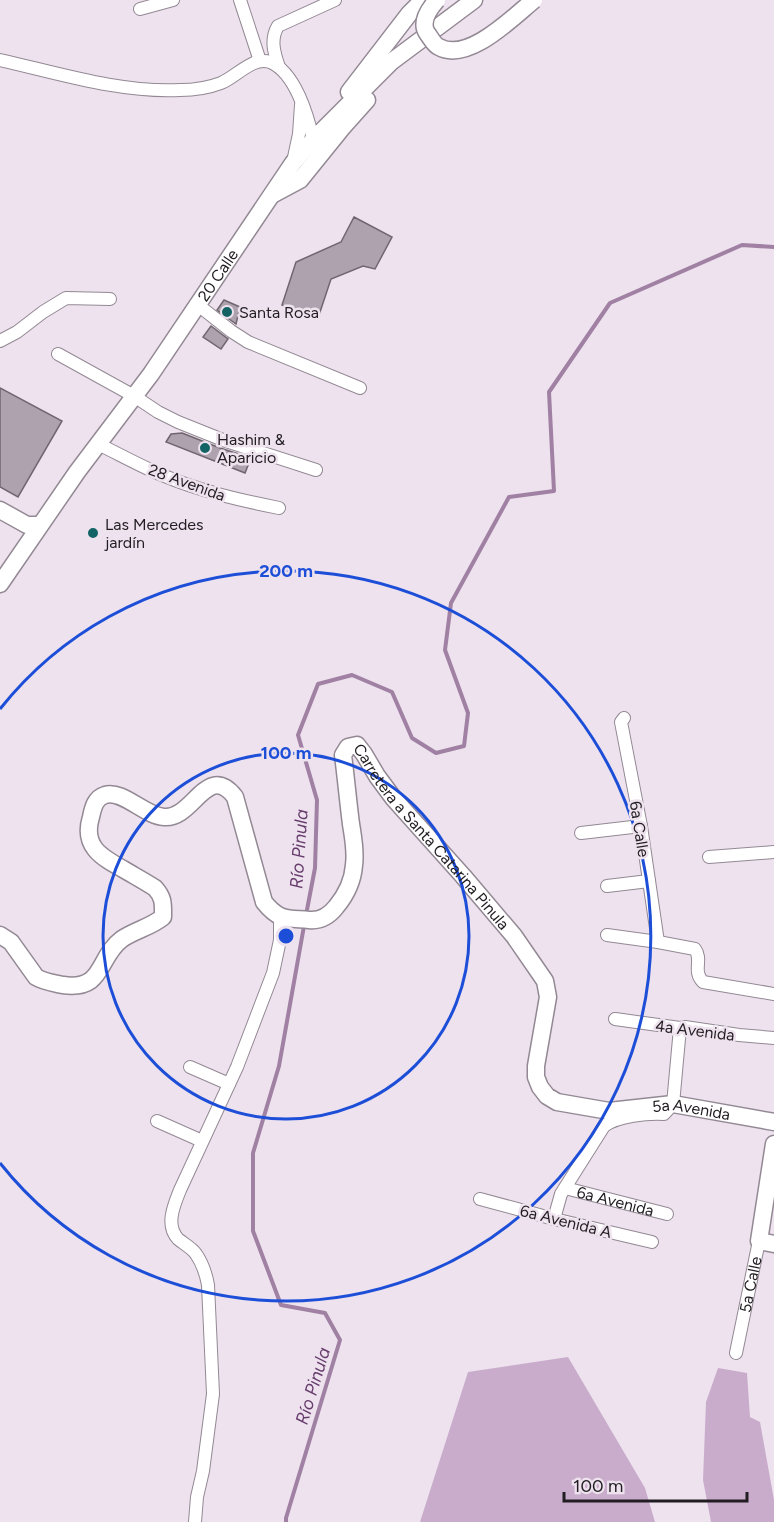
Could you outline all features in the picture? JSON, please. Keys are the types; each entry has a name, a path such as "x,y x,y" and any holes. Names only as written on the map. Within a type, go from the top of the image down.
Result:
{"street":[{"path":"140,9 173,0"},
{"path":"240,0 260,61"},
{"path":"279,68 273,53 273,34 278,26 334,0"},
{"path":"334,119 355,83 409,14 423,0"},
{"path":"436,0 425,19 425,29 436,46 450,52 473,46 486,38 534,0"},
{"name":"20 Calle","path":"0,584 77,471 151,374 293,163 391,62 474,0"},
{"path":"271,195 300,180 377,88 406,61 484,0"},
{"path":"0,60 142,90 204,88 219,84 260,61 269,62 279,68 292,82 310,123 313,140"},
{"path":"293,163 299,134 301,101"},
{"path":"0,341 66,298 110,299"},
{"path":"198,305 231,332 248,342 360,388"},
{"path":"58,354 178,422 223,440 315,470"},
{"name":"28 Avenida","path":"98,444 159,474 183,483 220,495 279,508"},
{"path":"0,510 27,525 39,525"},
{"path":"0,520 19,531 26,545"},
{"name":"6a Calle","path":"624,718 621,722 641,826 658,942"},
{"name":"Carretera a Santa Catarina Pinula","path":"286,918 316,921 330,914 352,878 354,845 343,755 348,747 357,745 376,776 394,799 464,876 536,966 544,981 548,997 536,1065 536,1077 540,1087 547,1096 557,1102 609,1111"},
{"path":"0,935 11,942 36,977 42,981 69,985 87,983 94,978 122,939 156,923 163,917 161,895 155,888 102,858 92,845 88,829 96,802 105,795 117,795 149,814 163,818 184,811 207,788 216,785 229,790 235,797 264,902 272,913 286,918 273,973 229,1084 174,1203 171,1217 172,1228 177,1237 196,1254 205,1271 208,1285 213,1394 195,1522"},
{"path":"581,833 641,826"},
{"path":"709,857 774,852"},
{"path":"607,886 649,881"},
{"path":"607,935 695,949 698,954 697,972 703,982 774,994"},
{"name":"4a Avenida","path":"615,1019 680,1029 685,1027 774,1038"},
{"path":"554,1219 561,1194 604,1126 619,1119 664,1114 673,1104 680,1029"},
{"path":"190,1067 229,1084"},
{"name":"5a Avenida","path":"609,1111 673,1104 774,1122"},
{"path":"157,1121 202,1141"},
{"name":"5a Calle","path":"736,1353 767,1242 774,1144"},
{"name":"6a Avenida","path":"565,1188 668,1214"},
{"name":"6a Avenida A","path":"480,1199 652,1242"}],"shaded area":[{"path":"568,1357 645,1488 655,1522 420,1522 468,1372"},
{"path":"718,1368 747,1373 750,1417 760,1422 774,1500 774,1522 711,1522 703,1480 706,1402"}],"building":[{"path":"354,217 392,237 375,269 363,266 331,279 318,318 282,305 296,262 341,242"},
{"name":"Santa Rosa","path":"224,300 240,307 236,324 217,310"},
{"path":"211,326 228,339 221,349 203,337"},
{"path":"0,388 62,421 18,497 0,487"},
{"name":"Hashim & Aparicio","path":"182,433 251,458 245,473 166,442 171,434"}],"waterway":[{"name":"Río Pinula","path":"306,915 315,868 317,800 298,735 318,684 352,675 392,692 412,738 436,753 464,746 468,713 445,650 451,603 509,497 554,491 549,392 610,303 742,245 774,247"},
{"name":"Río Pinula","path":"286,1522 340,1340 325,1313 281,1305 253,1231 253,1153 279,1066 304,926"}],"place":[{"name":"Santa Rosa","path":"227,312"},
{"name":"Hashim & Aparicio","path":"205,448"},
{"name":"Las Mercedes jardín","path":"93,533"}]}
